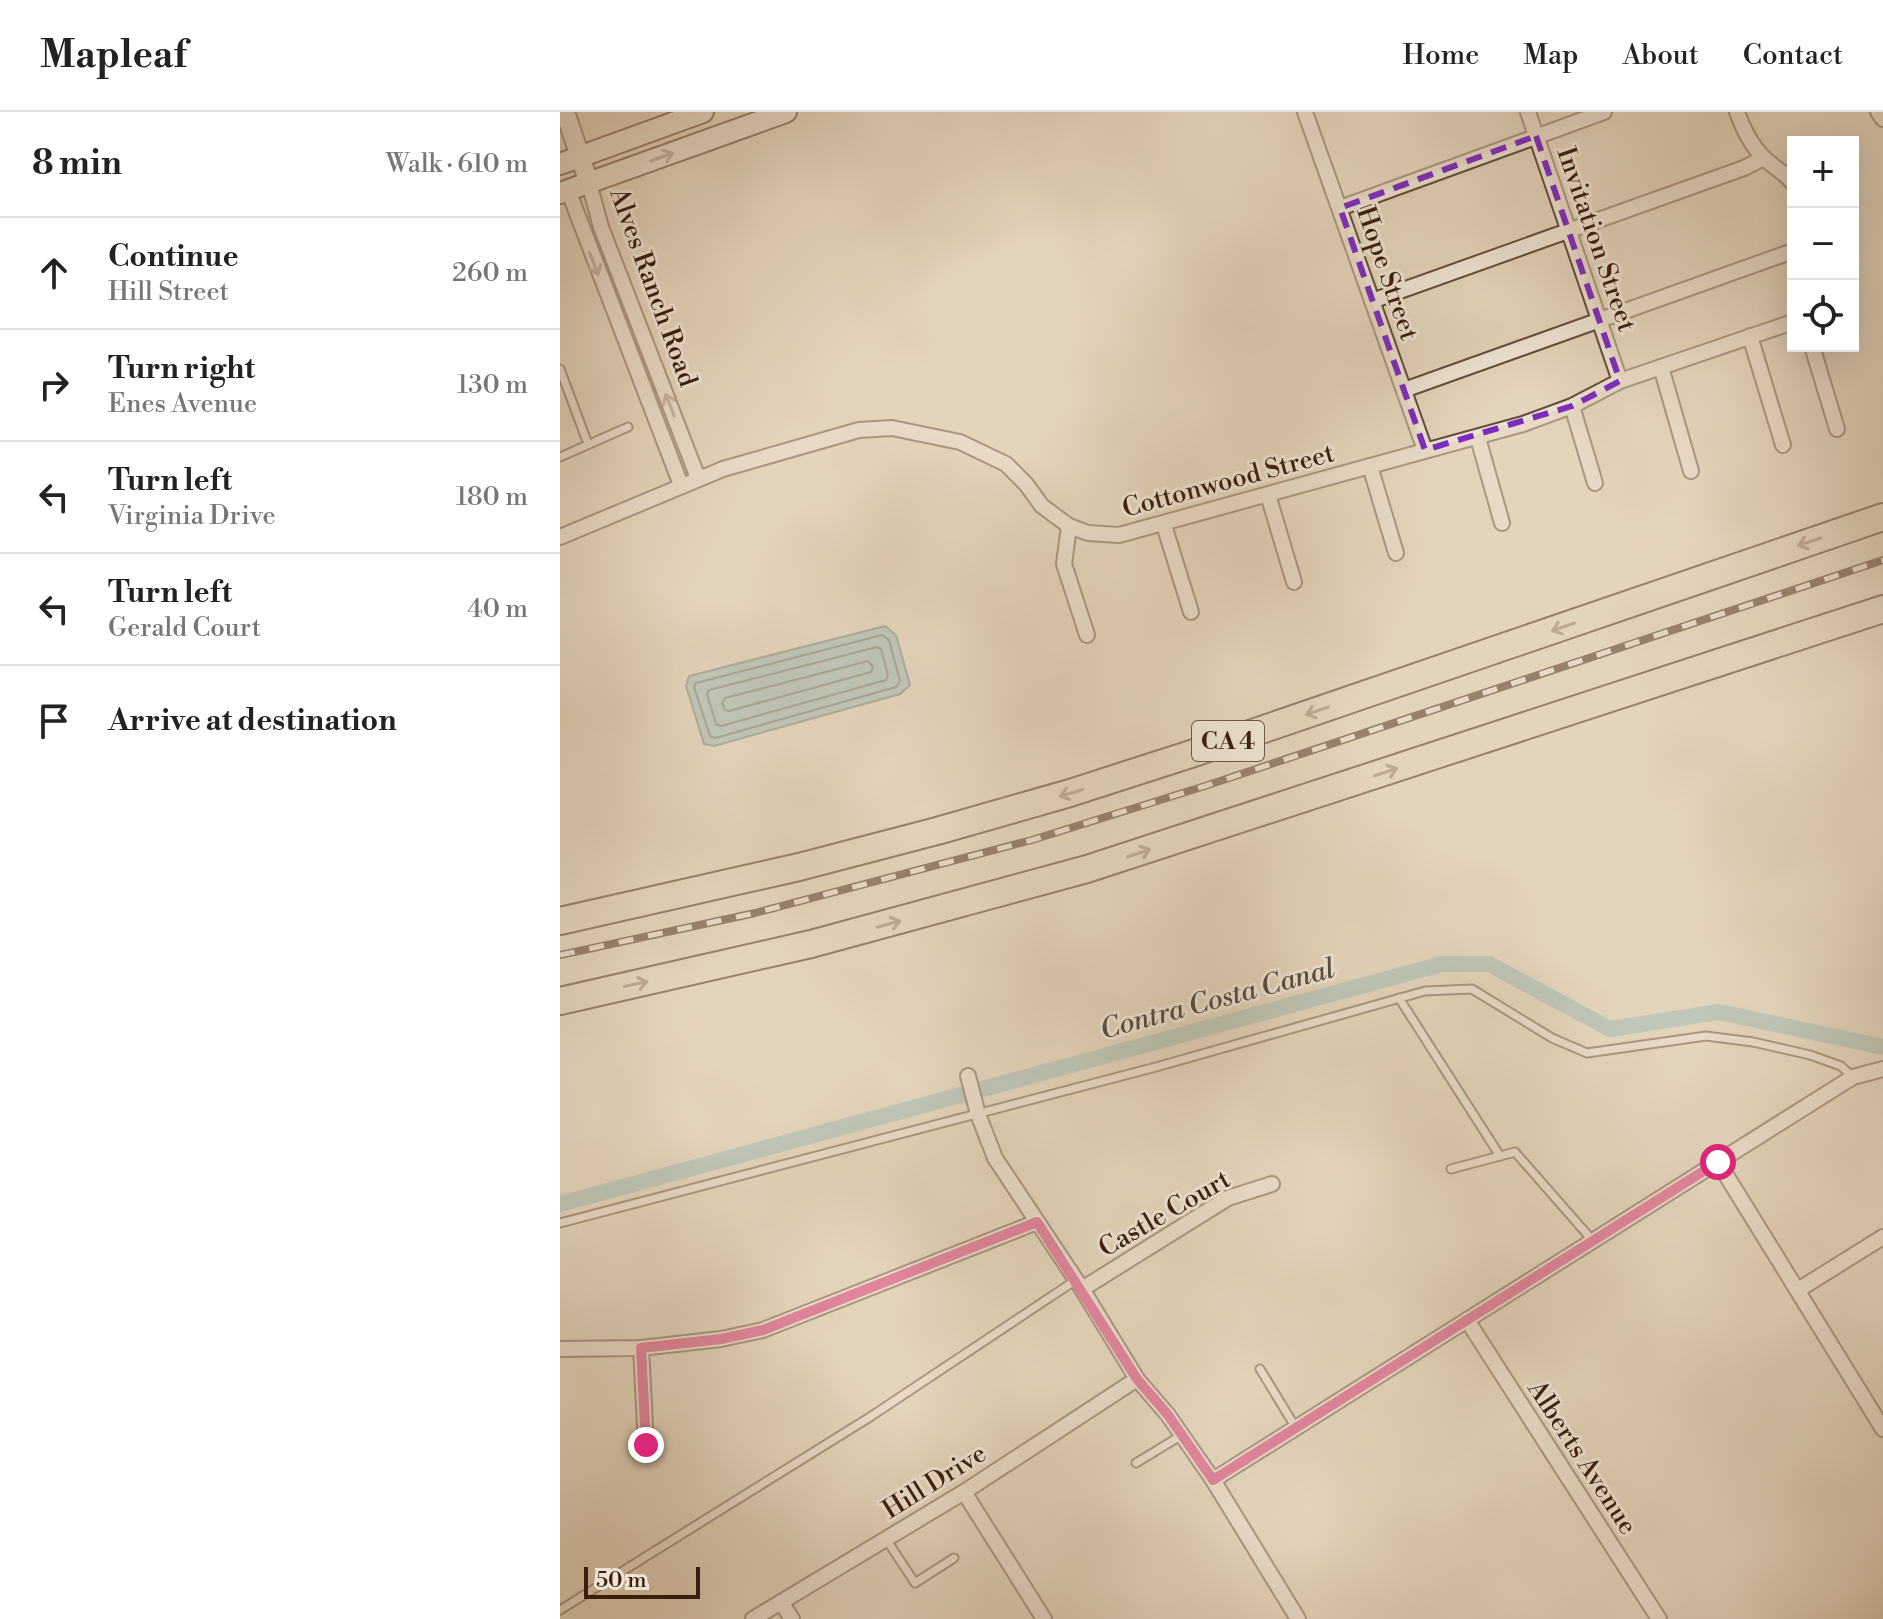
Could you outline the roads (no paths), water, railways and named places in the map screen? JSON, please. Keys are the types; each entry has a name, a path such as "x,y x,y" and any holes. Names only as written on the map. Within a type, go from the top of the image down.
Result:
{"highway":[{"name":"CA 4","path":"560,921 799,867 1070,793 1883,517"},
{"path":"560,1001 811,944 1087,869 1883,609"}],"main road":[{"path":"560,165 703,112"},
{"path":"564,192 786,112"}],"street":[{"name":"Alves Ranch Road","path":"565,112 601,227 698,478"},
{"name":"Hope Street","path":"1305,112 1425,450"},
{"name":"Invitation Street","path":"1528,112 1620,381"},
{"path":"1340,208 1604,112"},
{"path":"1737,112 1745,135 1764,158 1787,176"},
{"path":"1878,112 1883,119"},
{"path":"1372,301 1744,168 1764,158"},
{"name":"Alves Ranch Road","path":"560,165 564,192 681,485"},
{"path":"1404,390 1787,253"},
{"name":"Cottonwood Street","path":"560,537 698,478 859,430 892,428 960,442 1006,464 1042,506 1069,526 1088,533 1119,535 1478,438 1572,406 1620,381 1787,324"},
{"path":"1750,336 1783,445"},
{"path":"1814,352 1837,429"},
{"path":"1661,367 1691,471"},
{"path":"1572,406 1595,483"},
{"path":"1478,438 1502,523"},
{"path":"1370,466 1396,553"},
{"path":"1268,495 1294,582"},
{"path":"1164,525 1191,612"},
{"path":"1069,526 1064,564 1087,635"},
{"path":"1213,1480 1853,1077 1883,1069"},
{"path":"968,1076 995,1158 1079,1284 1137,1379 1213,1480 1298,1619"},
{"path":"1718,1162 1883,1429"},
{"name":"Castle Court","path":"1079,1284 1228,1198 1272,1184"},
{"path":"560,1349 641,1348 721,1339 763,1330 1037,1222"},
{"path":"1798,1290 1883,1237"},
{"name":"Alberts Avenue","path":"1467,1320 1659,1619"},
{"path":"641,1348 646,1445"},
{"name":"Hill Drive","path":"753,1619 964,1492 1137,1379"},
{"path":"964,1492 1044,1619"},
{"path":"781,1602 792,1619"}],"lane":[{"path":"560,369 588,444"},
{"path":"560,457 628,427"},
{"path":"560,1223 1156,1067 1425,991 1472,989 1552,1038 1587,1053 1706,1036 1753,1042 1810,1055 1841,1066 1853,1077"},
{"path":"1399,998 1500,1156"},
{"path":"1451,1169 1515,1152 1593,1241"},
{"path":"560,1610 1079,1284"},
{"path":"1260,1369 1296,1428"},
{"path":"1136,1463 1182,1435"},
{"path":"886,1539 915,1583 954,1558"}],"water":[{"path":"885,626 896,635 910,685 900,694 714,746 704,744 686,686 689,676"}],"waterway":[{"name":"Contra Costa Canal","path":"560,1204 1442,964 1489,964 1610,1029 1719,1012 1883,1047"}],"railway":[{"path":"560,955 755,913 1032,840 1205,786 1883,560"}]}
